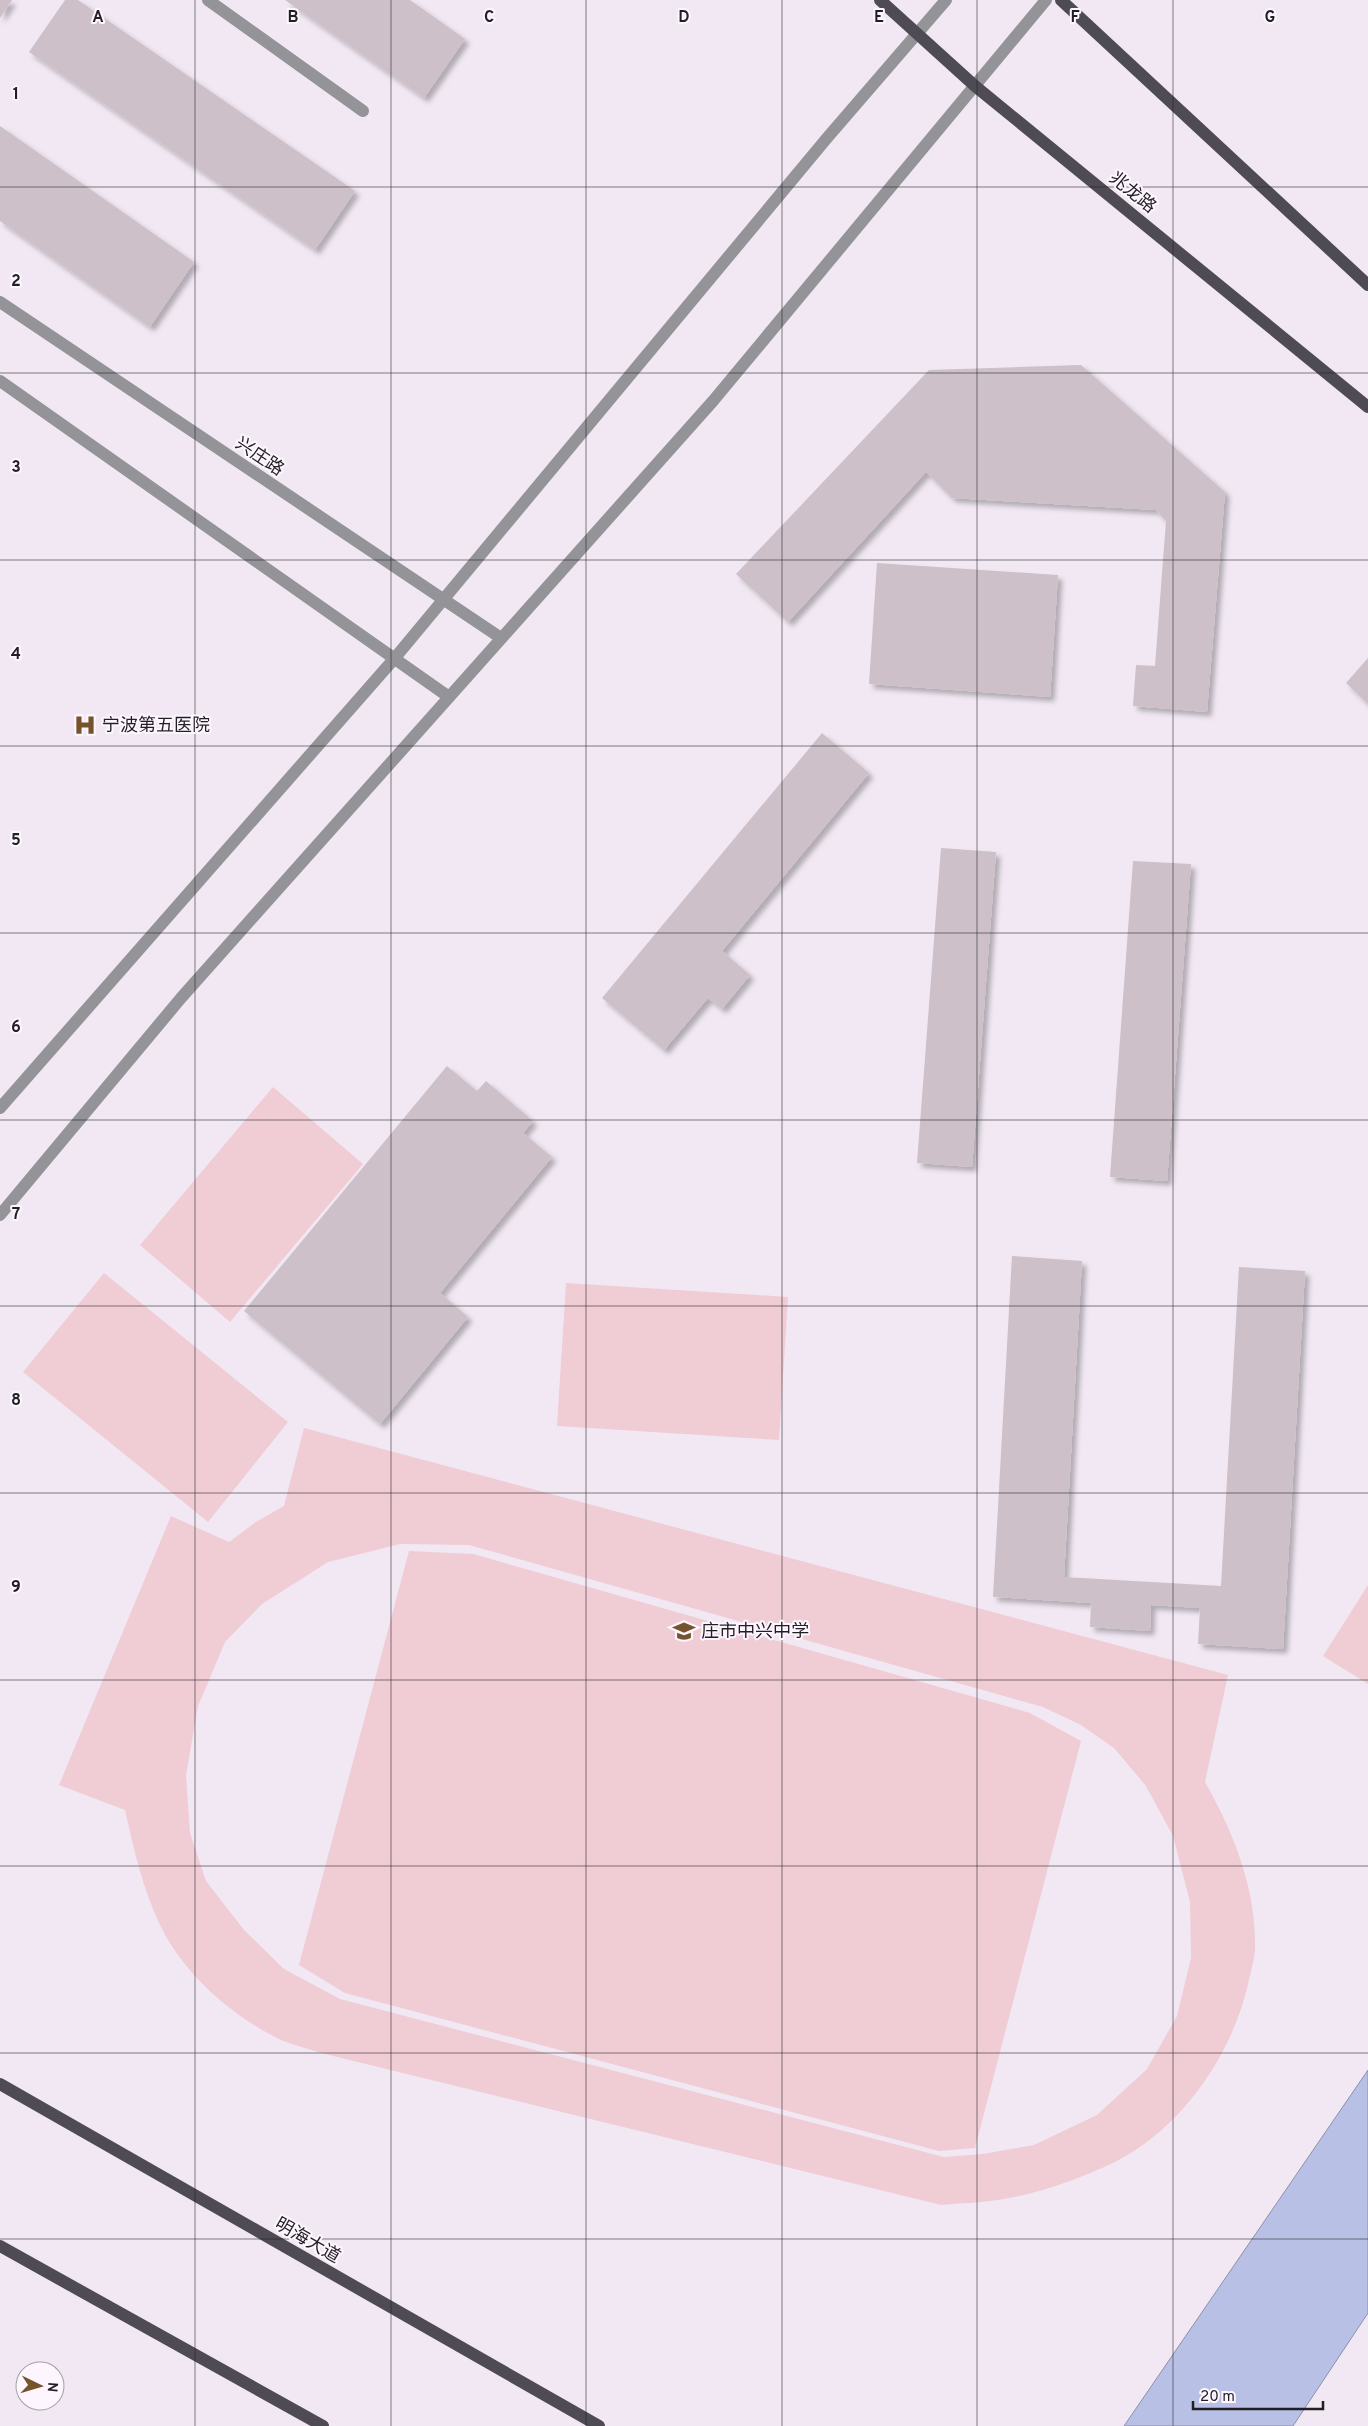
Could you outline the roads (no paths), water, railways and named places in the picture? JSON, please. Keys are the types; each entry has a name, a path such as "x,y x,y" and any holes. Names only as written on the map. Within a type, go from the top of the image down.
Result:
{"main road":[{"name":"兆龙路","path":"880,0 975,86 1368,407"},
{"path":"1061,0 1368,285"},
{"name":"明海大道","path":"0,2084 599,2426"},
{"path":"0,2246 323,2426"}],"street":[{"path":"208,0 363,112"},
{"path":"0,1108 394,659 827,138 946,0"},
{"path":"0,1215 181,998 712,401 1046,0"},
{"name":"兴庄路","path":"0,302 502,638"},
{"path":"0,381 449,697"}],"water":[{"path":"1368,2070 1368,2313 1293,2426 1124,2426"}],"place":[{"name":"宁波第五医院","path":"85,725"},
{"name":"庄市中兴中学","path":"684,1631"}]}
